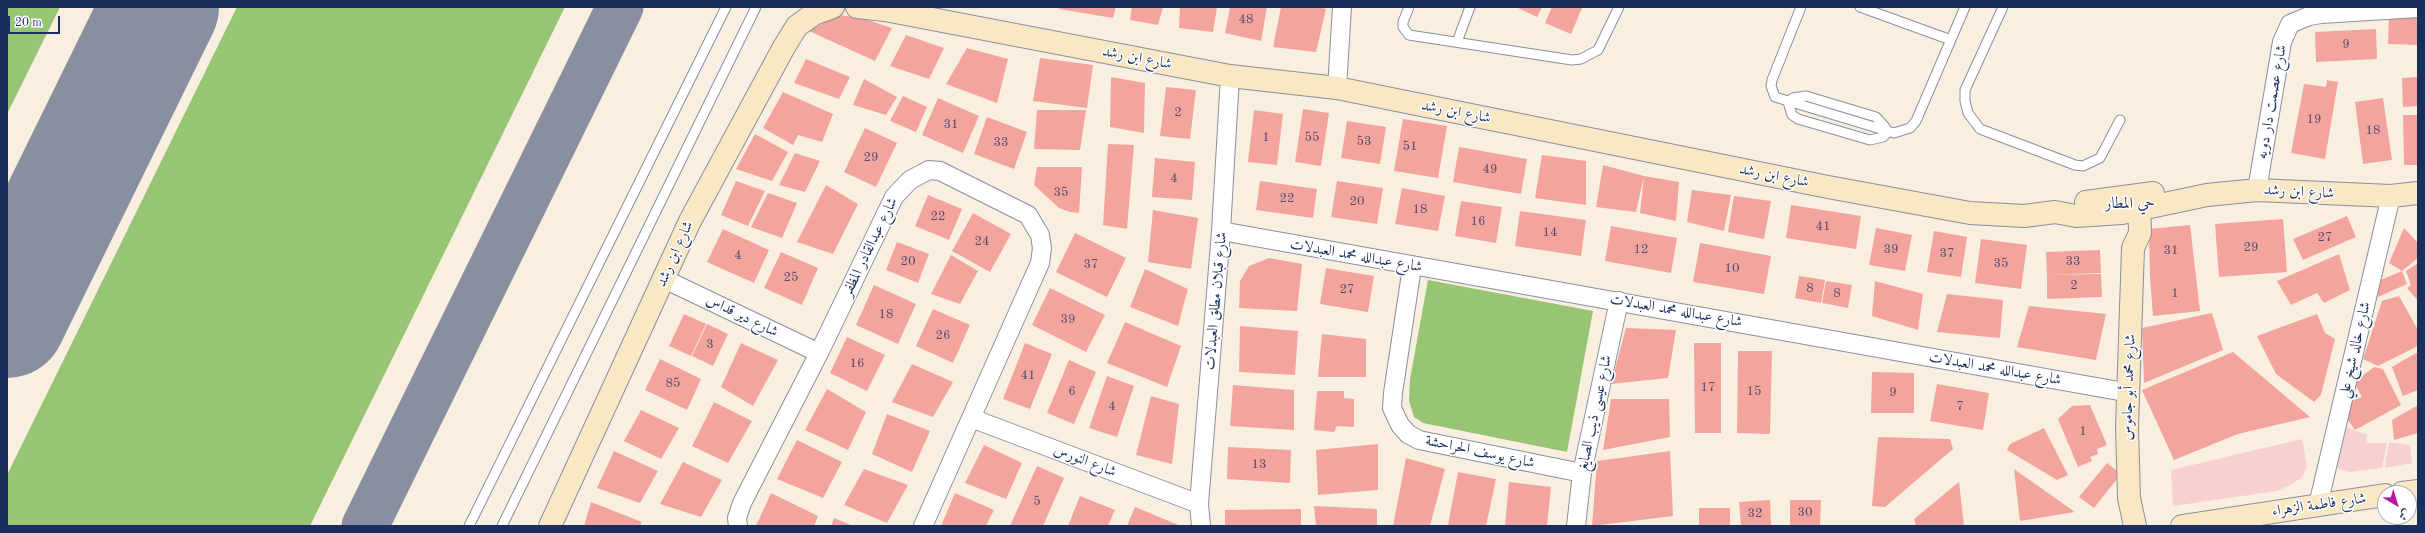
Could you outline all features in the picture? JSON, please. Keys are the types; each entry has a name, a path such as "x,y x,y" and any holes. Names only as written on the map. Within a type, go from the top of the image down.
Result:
{"street":[{"name":"شارع ابن رشد","path":"550,526 690,221 784,47 797,26 814,14 833,7"},
{"name":"شارع ابن رشد","path":"857,7 885,8 1230,76 1337,88 1820,185 1970,213 2024,216 2055,212 2076,216 2131,204 2257,190 2391,196 2418,193"},
{"path":"1337,88 1342,7"},
{"name":"شارع عصمت دار دويه","path":"2257,190 2282,42 2290,24 2309,16 2321,14 2418,8"},
{"name":"شارع قبلان مطلق العبدلات","path":"1201,526 1199,504 1221,231 1230,76"},
{"name":"شارع عبدالقادر المظفر","path":"738,526 737,518 742,503 819,353 894,197 902,186 920,173 929,170 940,170 1028,215 1040,235 1042,248 1040,263 923,526"},
{"name":"شارع خالد شيخ علي","path":"2318,505 2391,196"},
{"name":"شارع محمد أبو جاموس","path":"2131,204 2127,238 2133,248 2130,393 2127,428 2129,482 2135,526"},
{"name":"شارع عبدالله محمد العبدلات","path":"1221,231 1412,267 1619,301 2130,393"},
{"name":"شارع يوسف الحراحشة","path":"1412,267 1393,394 1392,408 1400,425 1408,434 1419,440 1582,474"},
{"name":"شارع دير قداس","path":"664,279 819,353"},
{"name":"شارع عيسى ذيب الصايغ","path":"1576,526 1582,474 1619,301"},
{"name":"شارع النورس","path":"971,418 1199,504"},
{"name":"شارع فاطمة الزهراء","path":"2182,526 2229,521 2377,496"},
{"path":"562,500 566,526"}],"lane":[{"path":"468,526 726,7"},
{"path":"502,526 756,7"},
{"path":"1409,7 1402,22 1403,28 1409,35 1581,59 1598,50 1619,7"},
{"path":"1457,42 1470,7"},
{"path":"1801,7 1771,86 1775,96 1788,102 1887,133 1903,132 1916,121 1966,7"},
{"path":"1860,7 1951,40"},
{"path":"2003,7 1965,90 1965,102 1968,113 1980,129 2075,165 2084,166 2100,158 2120,120"},
{"path":"1788,102 1792,115 1805,122 1870,140 1883,137 1887,133"}],"shaded area":[{"path":"2341,425 2367,435 2366,443 2387,443 2382,468 2349,472 2339,469 2333,461"},
{"path":"2302,439 2307,467 2301,478 2290,485 2277,491 2173,506 2171,470"},
{"path":"2389,442 2410,445 2412,463 2385,468"}],"green space":[{"path":"7,7 60,7 7,114"},
{"path":"237,7 565,7 310,526 7,526 7,475"},
{"path":"1428,280 1593,311 1567,452 1423,423 1414,417 1409,401 1410,379"}],"building":[{"path":"1059,7 1116,7 1113,18 1059,9"},
{"path":"1132,7 1163,7 1158,25 1130,20"},
{"path":"1180,7 1217,7 1213,32 1179,28"},
{"path":"1230,7 1267,7 1261,41 1225,33"},
{"path":"1281,7 1317,7 1326,9 1316,52 1273,47"},
{"path":"1516,7 1542,7 1537,17"},
{"path":"1552,7 1582,8 1571,34 1545,23"},
{"path":"2418,12 2418,45 2388,44 2389,14"},
{"path":"838,15 862,18 892,28 875,61 809,31"},
{"path":"2376,29 2377,59 2316,62 2315,32"},
{"path":"906,35 944,48 929,79 890,66"},
{"path":"967,48 1008,59 997,103 946,84"},
{"path":"1040,58 1093,65 1087,108 1033,101"},
{"path":"806,59 850,77 839,99 794,83"},
{"path":"1111,77 1145,83 1144,133 1110,127"},
{"path":"2418,77 2418,106 2403,107 2402,78"},
{"path":"864,79 897,97 886,115 853,105"},
{"path":"2327,80 2338,82 2325,159 2291,153 2304,84 2326,87"},
{"path":"1166,87 1196,90 1190,139 1160,136"},
{"path":"783,92 833,114 822,142 798,135 793,145 763,128"},
{"path":"903,96 927,107 916,132 890,121"},
{"path":"938,98 979,116 963,153 922,135"},
{"path":"2383,98 2392,160 2363,164 2355,102"},
{"path":"1303,109 1329,113 1321,166 1295,162"},
{"path":"1037,110 1086,110 1080,150 1034,149"},
{"path":"1254,110 1283,114 1277,165 1248,162"},
{"path":"2403,115 2418,115 2418,165 2404,165"},
{"path":"987,117 1027,132 1014,169 974,154"},
{"path":"1403,119 1447,126 1438,178 1394,171"},
{"path":"1347,121 1386,127 1380,164 1341,158"},
{"path":"865,128 897,143 876,187 844,172"},
{"path":"755,134 788,152 772,181 736,169"},
{"path":"1108,144 1134,145 1127,229 1103,225"},
{"path":"1459,147 1527,159 1521,194 1453,182"},
{"path":"795,153 820,161 805,192 779,185"},
{"path":"1542,155 1586,161 1586,205 1535,198"},
{"path":"1155,158 1195,162 1192,200 1152,197"},
{"path":"1603,165 1644,176 1636,212 1596,207"},
{"path":"1037,167 1082,167 1079,213 1070,212 1059,208 1034,185"},
{"path":"1644,176 1679,182 1676,221 1640,213"},
{"path":"736,181 765,191 748,226 721,215"},
{"path":"1260,181 1317,189 1313,218 1256,210"},
{"path":"1337,181 1383,188 1377,224 1331,217"},
{"path":"826,185 858,204 833,254 797,242"},
{"path":"1402,188 1445,196 1438,231 1395,224"},
{"path":"1692,190 1731,195 1724,231 1687,222"},
{"path":"768,193 797,203 782,238 751,227"},
{"path":"928,195 962,209 949,240 915,226"},
{"path":"1734,196 1771,201 1764,239 1728,232"},
{"path":"1461,201 1502,207 1496,243 1455,236"},
{"path":"1791,205 1861,216 1856,249 1786,238"},
{"path":"1153,210 1198,218 1191,269 1148,262"},
{"path":"1520,211 1586,220 1581,256 1515,246"},
{"path":"973,213 1011,234 990,272 952,251"},
{"path":"2347,216 2356,237 2303,260 2293,239"},
{"path":"2283,219 2287,272 2219,277 2215,224"},
{"path":"2190,225 2200,311 2153,316 2150,277 2149,229"},
{"path":"1611,226 1677,238 1671,273 1605,261"},
{"path":"1876,228 1912,235 1905,271 1869,265"},
{"path":"2404,228 2418,243 2418,258 2402,271 2389,263"},
{"path":"723,229 769,250 754,283 707,262"},
{"path":"1934,231 1967,237 1961,277 1927,272"},
{"path":"1075,233 1126,258 1107,297 1056,272"},
{"path":"1981,239 2027,245 2021,289 1975,283"},
{"path":"897,242 929,254 918,283 886,270"},
{"path":"1700,243 1771,256 1764,294 1693,282"},
{"path":"2100,250 2101,273 2047,275 2046,252"},
{"path":"781,252 818,268 802,305 764,288"},
{"path":"2339,254 2350,290 2324,303 2317,293 2291,305 2277,281"},
{"path":"951,255 978,271 960,304 931,294"},
{"path":"1269,258 1302,264 1297,311 1239,308 1240,281 1249,266"},
{"path":"2418,263 2418,301 2407,288 2411,285 2406,271"},
{"path":"1326,268 1374,276 1368,312 1320,304"},
{"path":"1145,269 1188,289 1178,326 1130,307"},
{"path":"2402,271 2407,284 2378,297 2378,281"},
{"path":"2101,274 2102,297 2047,299 2047,275"},
{"path":"1799,276 1825,280 1821,303 1795,298"},
{"path":"1826,281 1852,285 1848,308 1822,303"},
{"path":"1875,281 1923,294 1918,330 1872,316"},
{"path":"874,285 916,304 898,344 856,325"},
{"path":"1050,288 1105,315 1086,352 1032,325"},
{"path":"1947,294 2003,300 2000,338 1937,332"},
{"path":"2399,296 2418,330 2418,346 2378,366 2363,359 2382,301"},
{"path":"2029,306 2106,314 2096,360 2017,347"},
{"path":"933,309 970,325 953,363 916,346"},
{"path":"2212,313 2223,350 2144,383 2142,328"},
{"path":"684,314 706,324 691,356 669,346"},
{"path":"2317,314 2325,333 2335,339 2321,395 2314,402 2276,374 2257,336"},
{"path":"1125,322 1181,346 1167,387 1107,363"},
{"path":"707,324 728,334 713,366 692,356"},
{"path":"1240,326 1298,331 1295,375 1239,372"},
{"path":"1626,328 1676,330 1668,378 1611,384"},
{"path":"1322,334 1366,339 1366,377 1318,377"},
{"path":"847,337 885,355 867,391 830,373"},
{"path":"741,343 778,360 753,406 721,387"},
{"path":"1025,343 1052,354 1030,409 1003,399"},
{"path":"1694,343 1721,343 1721,433 1695,433"},
{"path":"1738,351 1772,351 1770,434 1737,433"},
{"path":"2233,352 2310,417 2238,434 2174,460 2142,390"},
{"path":"2418,352 2418,390 2403,396 2392,367"},
{"path":"660,359 701,379 687,410 645,390"},
{"path":"1069,360 1096,372 1074,424 1047,413"},
{"path":"912,364 953,382 933,417 892,402"},
{"path":"2374,367 2383,369 2401,405 2355,430 2345,416 2344,404 2362,397 2354,382"},
{"path":"1872,372 1914,373 1914,413 1871,413"},
{"path":"1107,376 1134,386 1117,437 1089,428"},
{"path":"1937,384 1989,393 1983,430 1930,421"},
{"path":"1233,385 1294,390 1294,430 1230,426"},
{"path":"827,389 866,412 848,450 805,430"},
{"path":"1317,391 1344,391 1344,398 1354,399 1354,427 1337,426 1334,432 1314,430"},
{"path":"1151,396 1179,404 1172,464 1136,455"},
{"path":"1611,399 1669,399 1670,437 1603,450"},
{"path":"714,402 752,421 728,463 692,446"},
{"path":"2090,405 2107,445 2097,449 2098,454 2090,457 2092,461 2078,467 2058,419 2072,406"},
{"path":"2418,405 2418,433 2394,440 2392,420"},
{"path":"641,410 679,428 661,459 624,441"},
{"path":"887,414 930,431 912,472 872,454"},
{"path":"2044,428 2068,475 2057,480 2007,450 2010,444"},
{"path":"1878,437 1950,439 1953,449 1885,507 1872,506"},
{"path":"797,440 842,462 823,498 777,479"},
{"path":"1378,444 1378,490 1318,495 1316,450"},
{"path":"984,445 1022,463 1006,499 965,483"},
{"path":"1228,447 1291,450 1290,483 1227,479"},
{"path":"614,451 658,471 640,503 597,488"},
{"path":"1670,451 1673,516 1592,526 1597,461"},
{"path":"1406,458 1445,469 1430,526 1393,526"},
{"path":"683,462 722,480 701,517 660,504"},
{"path":"2107,463 2121,474 2094,508 2079,497"},
{"path":"1037,466 1064,478 1043,526 1010,526"},
{"path":"864,469 908,485 887,523 844,505"},
{"path":"2014,469 2075,512 2020,521"},
{"path":"1458,472 1496,479 1486,526 1448,525"},
{"path":"1509,482 1551,487 1547,526 1505,526"},
{"path":"1959,482 1964,526 1916,526 1914,519"},
{"path":"771,493 818,516 814,526 756,526"},
{"path":"955,493 994,510 986,526 941,526"},
{"path":"1080,496 1115,510 1108,526 1068,526"},
{"path":"1770,500 1771,526 1741,526 1739,502"},
{"path":"1790,500 1821,500 1820,526 1790,526"},
{"path":"591,502 642,522 640,526 584,526"},
{"path":"1314,506 1377,509 1377,526 1316,526"},
{"path":"1135,507 1181,526 1127,526"},
{"path":"1699,508 1730,508 1730,526 1699,526"},
{"path":"1301,509 1301,526 1225,526 1225,510"},
{"path":"834,518 853,526 831,526"}],"taxiway":[{"path":"365,526 620,7"}],"runway":[{"path":"7,319 160,7"}],"district":[{"name":"حي المطار","path":"2130,204"}]}
